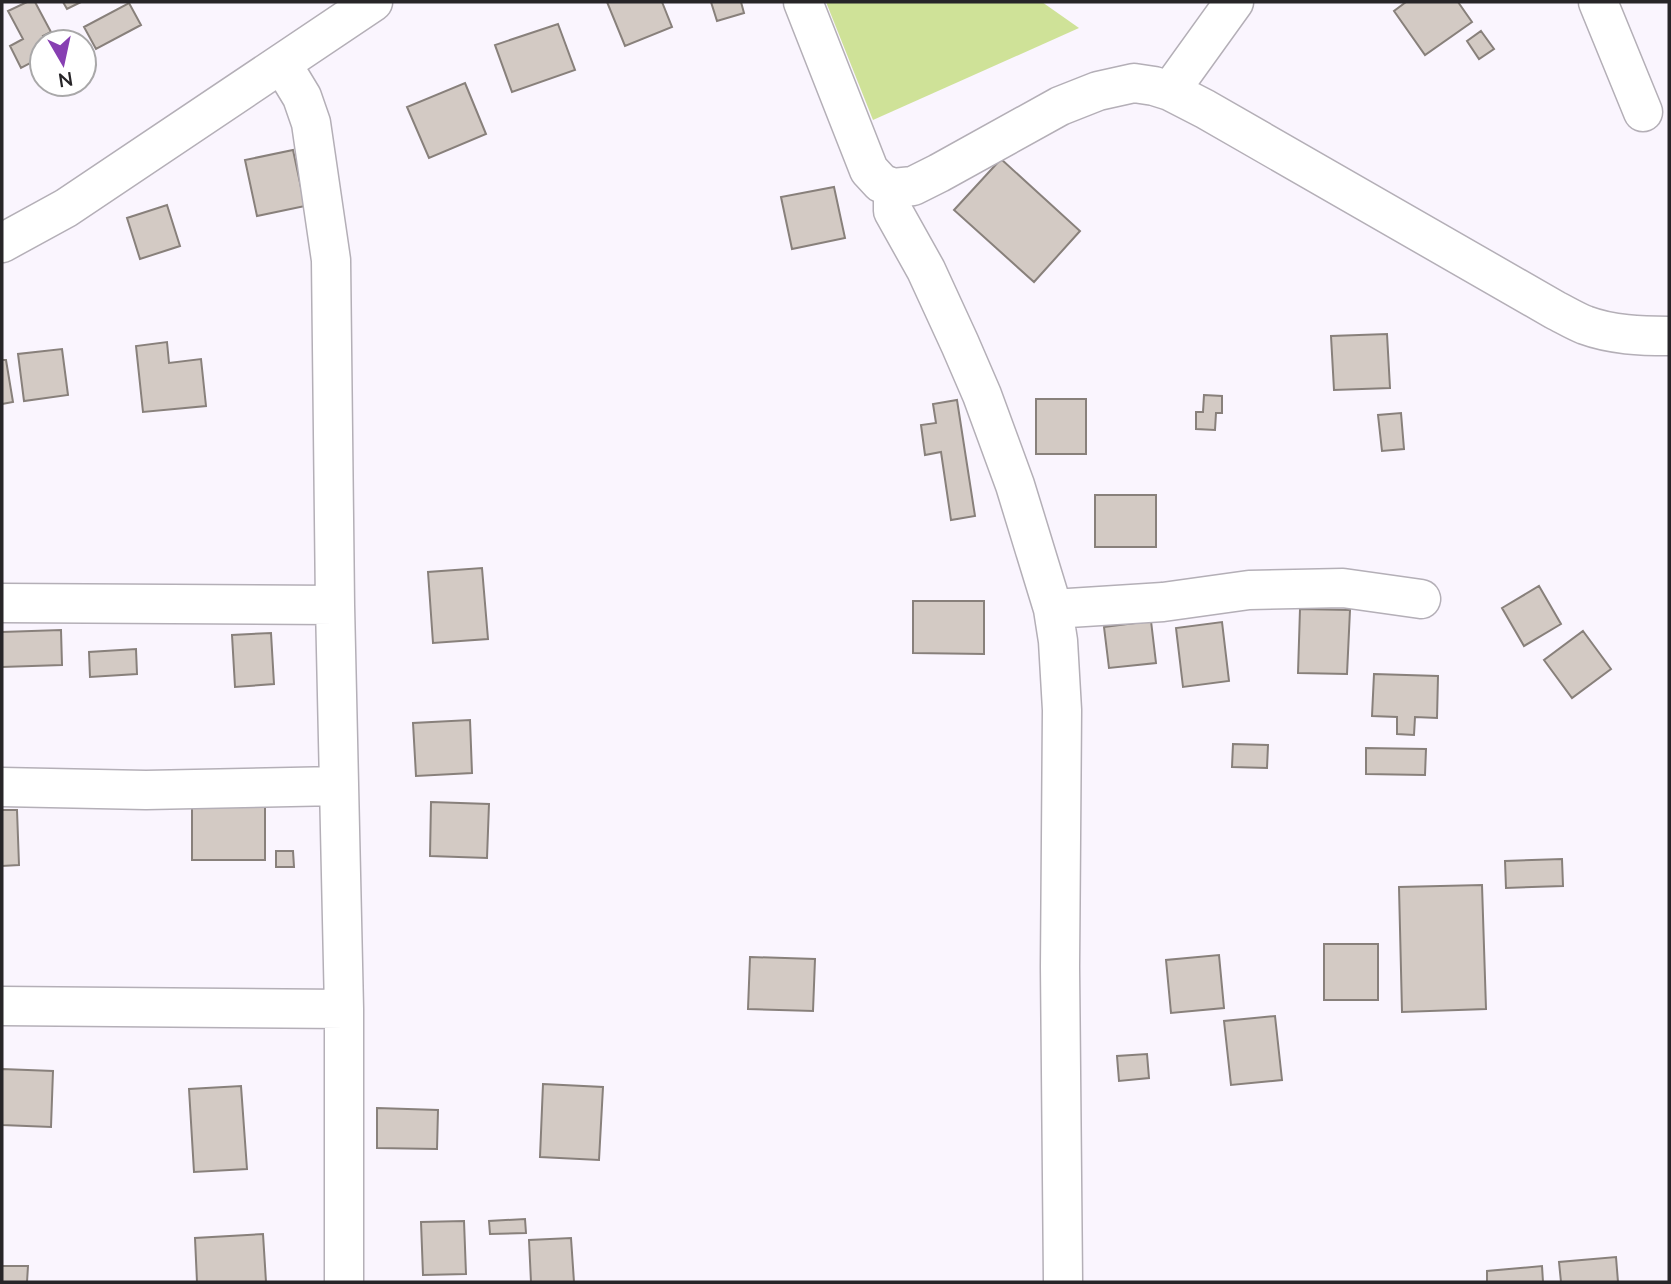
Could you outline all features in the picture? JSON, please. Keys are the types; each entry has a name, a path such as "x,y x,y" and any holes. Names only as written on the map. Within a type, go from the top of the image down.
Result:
{"street":[{"path":"2,243 66,208 373,2"},
{"path":"803,2 870,170 881,183 893,188 913,186 1060,106 1098,91 1134,83 1154,86 1205,109 1585,325 1638,336 1669,336"},
{"path":"1170,91 1234,2"},
{"path":"1598,2 1643,112"},
{"path":"282,64 302,97 310,122 331,260 344,1009 344,1282"},
{"path":"893,188 893,211 926,270 982,395 1015,485 1053,608 1062,710 1060,967 1063,1282"},
{"path":"1053,608 1163,603 1249,590 1343,588 1421,599"},
{"path":"2,603 335,605"},
{"path":"2,787 146,790 339,786"},
{"path":"2,1006 344,1009"}],"green space":[{"path":"826,2 1042,2 1079,28 873,120"}],"building":[{"path":"27,2 35,2 49,28 28,28 28,64 21,68 10,46 23,39 8,11"},
{"path":"63,2 81,2 67,9"},
{"path":"607,2 662,2 672,27 625,46"},
{"path":"711,2 741,2 744,13 717,21"},
{"path":"1406,2 1458,2 1472,22 1425,55 1394,11"},
{"path":"129,3 141,25 98,48 98,28 84,27"},
{"path":"558,24 575,70 512,92 495,45"},
{"path":"1481,31 1494,49 1479,59 1467,41"},
{"path":"465,83 486,134 429,158 407,107"},
{"path":"293,150 305,206 257,216 245,160"},
{"path":"1001,159 1080,231 1034,282 954,210"},
{"path":"834,187 845,238 792,249 781,197"},
{"path":"167,205 180,246 140,259 127,218"},
{"path":"1387,334 1390,388 1334,390 1331,336"},
{"path":"167,342 169,363 201,359 206,406 143,412 136,346"},
{"path":"62,349 68,395 24,401 18,354"},
{"path":"2,360 6,360 13,402 2,404"},
{"path":"1204,395 1222,396 1222,413 1216,413 1215,430 1196,429 1196,412 1203,412"},
{"path":"1036,399 1086,399 1086,454 1036,454"},
{"path":"957,400 975,516 951,520 941,452 925,455 921,425 936,423 933,404"},
{"path":"1401,413 1404,449 1382,451 1378,415"},
{"path":"1095,495 1156,495 1156,547 1095,547"},
{"path":"482,568 488,639 433,643 428,572"},
{"path":"1539,586 1561,624 1524,646 1502,608"},
{"path":"913,601 984,601 984,654 913,653"},
{"path":"1300,609 1350,610 1347,674 1298,673"},
{"path":"1151,621 1156,663 1109,668 1104,627"},
{"path":"1222,622 1229,681 1183,687 1176,628"},
{"path":"61,630 62,665 2,667 2,632"},
{"path":"1583,631 1611,669 1572,698 1544,660"},
{"path":"271,633 274,684 235,687 232,635"},
{"path":"136,649 137,674 90,677 89,652"},
{"path":"1374,674 1438,676 1437,718 1415,717 1414,735 1397,734 1397,717 1372,716"},
{"path":"470,720 472,773 416,776 413,723"},
{"path":"1233,744 1268,745 1267,768 1232,767"},
{"path":"1366,748 1426,749 1425,775 1366,774"},
{"path":"431,802 489,804 487,858 430,856"},
{"path":"265,804 265,860 192,860 192,805"},
{"path":"2,810 17,810 19,865 2,866"},
{"path":"276,851 293,851 294,867 276,867"},
{"path":"1562,859 1563,886 1506,888 1505,861"},
{"path":"1482,885 1486,1009 1402,1012 1399,887"},
{"path":"1324,944 1378,944 1378,1000 1324,1000"},
{"path":"1219,955 1224,1008 1171,1013 1166,960"},
{"path":"750,957 815,959 813,1011 748,1009"},
{"path":"1275,1016 1282,1080 1231,1085 1224,1021"},
{"path":"1147,1054 1149,1078 1119,1081 1117,1056"},
{"path":"2,1069 53,1071 51,1127 2,1125"},
{"path":"543,1084 603,1087 599,1160 540,1157"},
{"path":"241,1086 247,1169 194,1172 189,1089"},
{"path":"377,1108 438,1110 437,1149 377,1148"},
{"path":"525,1219 526,1233 490,1234 489,1221"},
{"path":"464,1221 466,1274 423,1275 421,1222"},
{"path":"263,1234 266,1282 197,1282 195,1238"},
{"path":"571,1238 574,1282 531,1282 529,1240"},
{"path":"1616,1257 1618,1282 1561,1282 1559,1262"},
{"path":"2,1266 28,1266 27,1282 2,1282"},
{"path":"1542,1266 1543,1282 1487,1282 1487,1271"}]}
